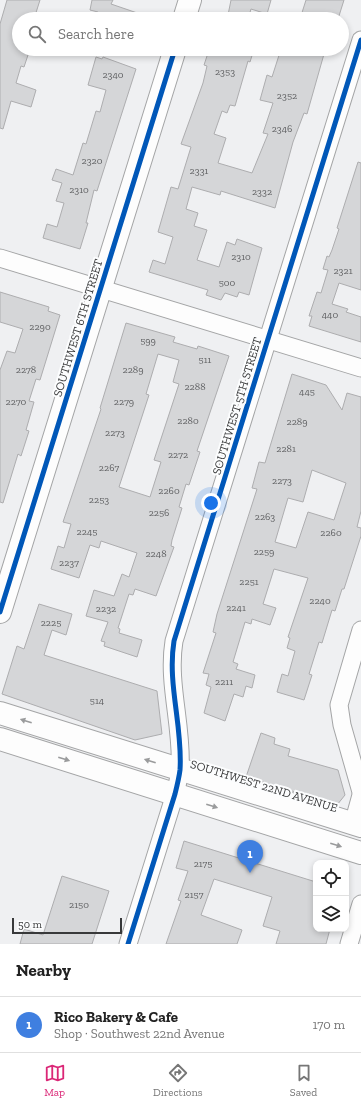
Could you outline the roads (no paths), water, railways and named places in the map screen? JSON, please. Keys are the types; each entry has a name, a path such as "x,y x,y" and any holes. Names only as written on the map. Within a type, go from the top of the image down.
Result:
{"main road":[{"path":"186,12 190,0"},
{"name":"SOUTHWEST 6TH STREET","path":"0,612 173,56"},
{"name":"SOUTHWEST 22ND AVENUE","path":"0,713 357,825"},
{"path":"0,740 361,852"}],"street":[{"name":"SOUTHWEST 5TH STREET","path":"128,944 175,794 180,770 180,750 172,663 174,641 361,40"},
{"path":"0,258 361,368"},
{"path":"357,825 361,794 339,710 342,694 361,630"},
{"path":"349,944 361,904"}],"place":[{"name":"Rico Bakery & Cafe","path":"250,873"}]}
